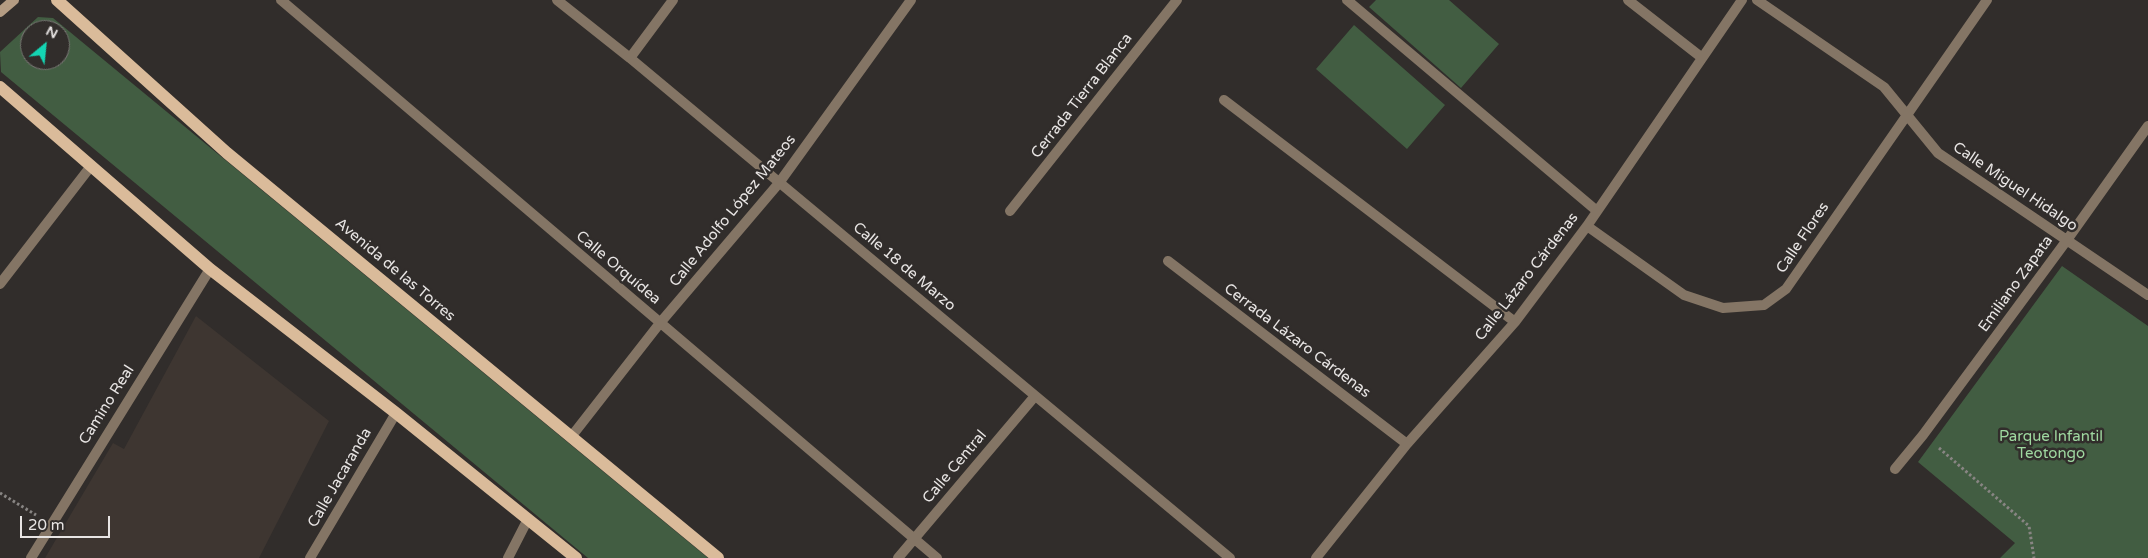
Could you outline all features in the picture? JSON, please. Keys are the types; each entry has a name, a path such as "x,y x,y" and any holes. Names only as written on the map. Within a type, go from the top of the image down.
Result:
{"main road":[{"name":"Avenida de las Torres","path":"57,0 227,153 718,558"},
{"path":"0,87 210,269 396,413 576,558"}],"street":[{"path":"0,12 14,0"},
{"name":"Calle Orquídea","path":"281,0 937,558"},
{"name":"Calle 18 de Marzo","path":"557,0 780,182 1230,558"},
{"path":"630,58 673,0"},
{"name":"Calle Adolfo López Mateos","path":"571,437 660,323 780,182 911,0"},
{"name":"Cerrada Tierra Blanca","path":"1010,210 1177,0"},
{"path":"1347,0 1597,210"},
{"path":"1628,0 1701,57"},
{"name":"Calle Lázaro Cárdenas","path":"1316,558 1407,444 1515,322 1587,226 1701,57 1742,0"},
{"name":"Calle Miguel Hidalgo","path":"1757,0 1884,88 1938,153 2148,295"},
{"name":"Calle Flores","path":"1587,226 1684,295 1723,308 1764,305 1786,289 1987,0"},
{"path":"1224,100 1515,322"},
{"name":"Emiliano Zapata","path":"1895,469 1923,435 2067,240 2148,126"},
{"path":"0,284 91,166"},
{"name":"Cerrada Lázaro Cárdenas","path":"1168,262 1407,444"},
{"name":"Camino Real","path":"31,558 210,269"},
{"name":"Calle Central","path":"898,558 1035,396"},
{"name":"Calle Jacaranda","path":"310,558 396,413"},
{"path":"508,558 528,519"}],"path":[{"path":"1923,435 2029,526 2034,558"},
{"path":"0,493 51,524"}],"shaded area":[{"path":"196,316 329,421 259,558 45,558 113,443 124,449"}],"green space":[{"path":"1376,0 1449,0 1499,44 1461,88 1369,7"},
{"path":"38,17 53,18 55,20 35,20"},
{"path":"1354,25 1445,105 1407,149 1316,69"},
{"path":"70,32 708,558 588,558 1,72 0,52 20,34 20,70 70,70"},
{"name":"Parque Infantil Teotongo","path":"2062,266 2148,326 2148,558 2000,558 2015,543 1918,462"}]}
